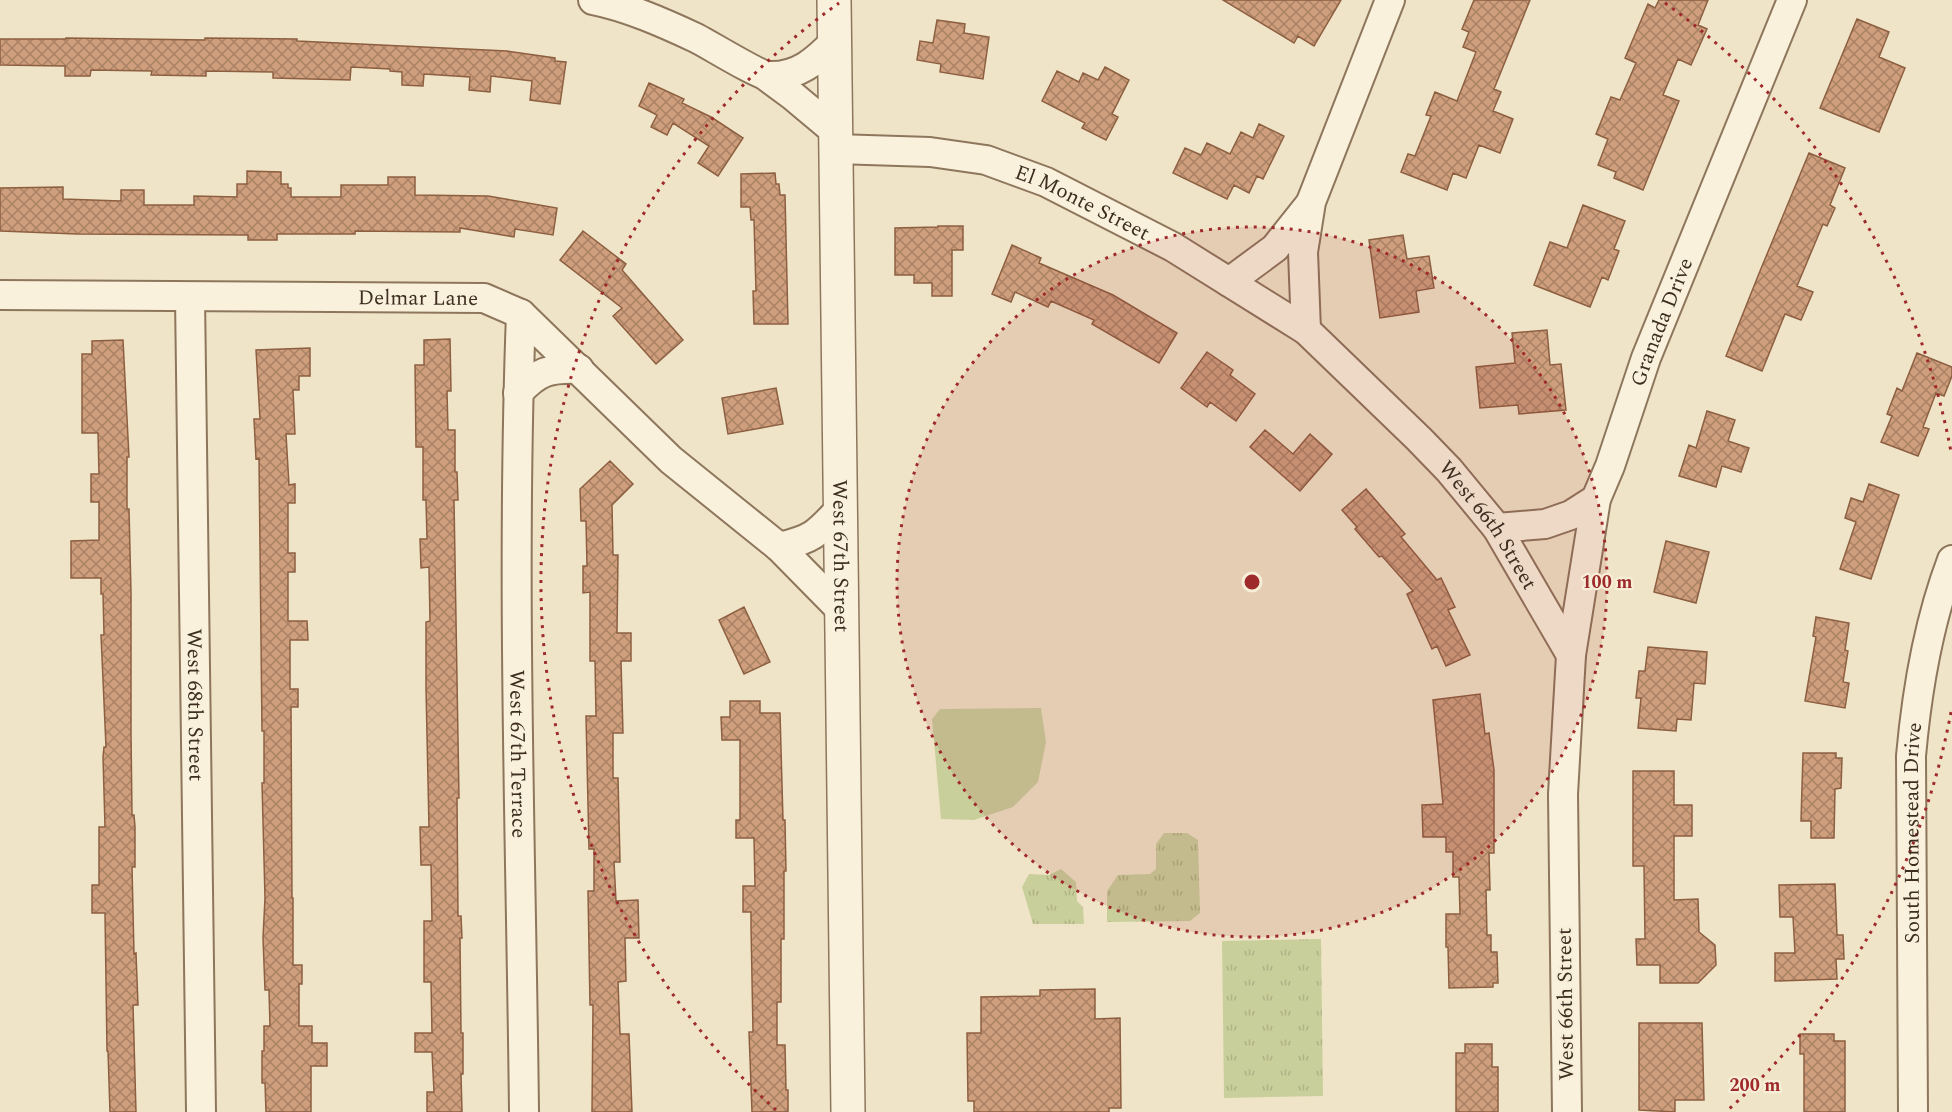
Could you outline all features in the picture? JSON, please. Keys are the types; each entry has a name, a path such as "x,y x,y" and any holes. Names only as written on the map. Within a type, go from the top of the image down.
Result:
{"street":[{"path":"593,0 657,21 766,76 793,96 836,141"},
{"name":"West 67th Street","path":"834,0 848,1112"},
{"path":"1306,330 1303,252 1311,202 1390,0"},
{"name":"Granada Drive","path":"1571,655 1596,499 1610,466 1646,358 1792,0"},
{"path":"766,76 788,75 803,69 814,62 835,41"},
{"name":"El Monte Street","path":"836,141 986,160 1046,182 1173,247 1306,330"},
{"path":"1229,282 1275,248 1311,202"},
{"name":"Delmar Lane","path":"0,295 484,298 521,314 671,460 779,547 842,611"},
{"name":"West 68th Street","path":"190,297 201,1112"},
{"name":"West 67th Terrace","path":"521,314 517,554 524,1112"},
{"name":"West 66th Street","path":"1306,330 1449,470 1497,528 1571,655 1563,794 1567,1112"},
{"path":"518,393 533,377 558,369 579,369"},
{"path":"1497,528 1545,525 1571,515 1596,499"},
{"path":"779,547 800,542 818,533 840,508"},
{"name":"South Homestead Drive","path":"1913,1112 1911,756 1916,701 1932,623 1952,560"}],"green space":[{"path":"1041,708 1046,742 1038,782 1013,807 974,820 941,819 932,719 940,709"},
{"path":"1164,833 1187,833 1198,840 1200,913 1190,921 1107,922 1107,891 1118,875 1150,874 1156,869 1156,844"},
{"path":"1061,869 1076,882 1077,901 1083,907 1084,924 1033,924 1022,887 1029,874 1049,875"},
{"path":"1321,939 1323,1096 1224,1098 1222,941"}],"building":[{"path":"1223,0 1341,0 1314,46 1298,36 1294,43"},
{"path":"1474,0 1530,0 1494,89 1501,92 1493,111 1513,119 1500,153 1479,145 1466,178 1453,173 1447,190 1401,172 1408,154 1415,156 1431,116 1426,115 1435,92 1457,101 1476,52 1463,47 1469,32 1462,29"},
{"path":"1659,0 1708,0 1698,25 1707,29 1691,65 1678,59 1663,95 1679,101 1643,190 1614,178 1616,172 1598,165 1608,139 1596,134 1611,97 1620,100 1636,63 1625,58 1648,4 1655,8"},
{"path":"1857,19 1889,32 1879,57 1905,68 1879,132 1820,108"},
{"path":"937,20 965,24 964,33 989,37 983,79 940,72 941,64 917,60 920,41 933,43"},
{"path":"0,39 297,39 297,41 507,51 555,58 555,61 566,62 560,104 530,100 532,81 491,76 490,92 469,90 470,77 424,74 423,86 402,85 402,72 390,71 390,69 351,67 350,80 273,78 273,72 206,71 206,76 151,75 152,71 91,70 90,76 65,76 65,66 0,65"},
{"path":"1105,67 1129,80 1112,114 1118,117 1106,140 1082,128 1085,123 1042,101 1057,71 1079,82 1083,73 1098,80"},
{"path":"649,83 684,99 682,103 711,117 743,138 718,176 698,163 709,146 673,123 667,135 651,127 657,115 639,106"},
{"path":"1259,124 1284,136 1263,179 1257,176 1249,193 1234,185 1227,199 1173,173 1185,148 1201,155 1207,143 1230,154 1241,132 1253,138"},
{"path":"1809,153 1845,168 1830,205 1835,208 1827,226 1823,224 1797,286 1813,292 1801,320 1785,314 1762,371 1726,356"},
{"path":"247,171 281,172 281,184 288,184 288,188 291,188 291,197 341,197 341,185 388,185 388,177 415,177 415,195 488,196 557,208 553,235 515,229 514,237 460,228 460,232 355,231 355,234 277,234 277,240 248,240 248,235 0,231 0,188 63,187 63,199 121,201 121,190 144,190 144,205 194,205 194,196 237,197 237,184 247,184"},
{"path":"775,173 780,195 785,195 788,324 754,324 753,291 756,291 754,220 751,220 750,207 741,207 741,174"},
{"path":"1583,205 1625,221 1614,249 1619,251 1608,280 1602,277 1590,307 1534,285 1550,242 1567,248"},
{"path":"963,226 963,250 952,250 952,296 932,296 932,283 914,283 914,275 895,275 895,228"},
{"path":"583,231 626,264 622,270 683,340 656,364 613,316 622,308 560,260"},
{"path":"1403,235 1407,259 1429,256 1434,288 1416,291 1419,312 1380,318 1369,240"},
{"path":"1012,245 1041,258 1039,263 1113,295 1177,333 1159,363 1092,324 1094,320 1051,301 1048,307 1015,292 1011,302 992,294"},
{"path":"1547,330 1550,365 1561,364 1566,410 1519,414 1518,405 1480,408 1476,367 1515,363 1512,333"},
{"path":"450,339 451,391 447,391 448,430 455,430 458,500 454,500 459,798 457,798 458,916 461,916 462,938 460,938 461,1033 463,1033 462,1112 427,1112 427,1092 434,1092 432,1052 415,1052 415,1033 432,1033 431,982 424,982 424,921 432,921 431,865 421,865 420,827 429,827 426,622 430,621 429,567 421,568 420,539 427,539 426,500 423,500 423,447 416,447 415,365 424,365 424,340"},
{"path":"123,340 129,457 127,457 127,509 129,509 131,593 132,815 134,815 135,827 135,867 132,867 138,1005 133,1005 136,1112 110,1112 105,913 92,913 92,885 99,885 99,827 105,827 103,757 104,747 106,747 101,635 104,635 103,594 101,594 101,578 71,578 71,541 99,540 99,502 91,502 91,474 99,474 98,433 82,433 82,354 92,354 92,341"},
{"path":"310,348 310,376 299,376 299,390 293,390 295,434 286,434 289,485 295,484 295,503 288,503 288,553 295,553 295,572 288,572 288,621 307,621 308,640 290,640 290,689 298,689 298,707 291,707 293,965 302,965 302,984 299,984 299,1026 312,1026 312,1043 327,1043 327,1066 311,1066 311,1112 266,1112 265,1083 262,1083 262,1051 264,1051 264,1026 270,1026 269,990 265,990 263,938 265,898 262,783 264,783 264,731 262,731 259,458 256,459 254,419 260,419 256,350"},
{"path":"1207,352 1233,370 1230,375 1255,394 1236,421 1210,402 1207,407 1181,388"},
{"path":"1917,353 1952,367 1952,376 1944,396 1936,393 1923,427 1929,429 1918,456 1881,442 1892,416 1887,414 1897,388 1902,391"},
{"path":"776,388 783,424 728,434 722,398"},
{"path":"1707,411 1735,420 1728,441 1749,448 1741,472 1722,466 1716,487 1679,476 1689,445 1696,448"},
{"path":"1265,430 1293,454 1310,434 1332,454 1300,491 1250,447"},
{"path":"610,461 633,484 612,505 613,555 618,555 617,633 631,633 631,661 621,661 623,733 613,733 613,778 618,778 620,862 614,862 616,901 638,900 639,938 625,938 626,981 618,982 620,1034 629,1034 632,1112 592,1112 593,1005 590,1005 588,891 594,891 594,849 589,849 586,716 596,716 595,661 590,661 590,592 583,593 583,566 587,566 586,521 581,521 580,489"},
{"path":"1869,484 1899,495 1871,579 1840,569 1856,522 1845,518 1851,498 1863,502"},
{"path":"1366,489 1405,534 1401,537 1437,580 1441,578 1455,607 1448,610 1470,655 1446,666 1437,646 1432,649 1407,594 1413,591 1382,556 1379,557 1342,510"},
{"path":"1666,541 1709,552 1696,603 1654,592"},
{"path":"744,607 770,662 744,674 719,620"},
{"path":"1816,617 1849,623 1845,650 1848,651 1843,682 1849,683 1845,708 1805,701 1816,637 1813,636"},
{"path":"1648,647 1707,652 1705,684 1694,683 1691,720 1677,719 1676,731 1638,728 1641,698 1636,698 1639,671 1645,671"},
{"path":"1480,694 1485,734 1489,733 1494,770 1494,853 1489,853 1490,890 1486,890 1487,935 1491,935 1491,952 1497,952 1498,983 1493,983 1493,987 1449,988 1446,914 1460,914 1459,877 1453,877 1453,852 1446,852 1446,837 1423,837 1422,805 1443,804 1433,700"},
{"path":"730,701 760,701 760,713 780,713 786,871 784,871 784,939 781,939 781,1002 777,1002 777,1045 785,1045 788,1112 752,1112 749,1032 753,1032 751,912 743,912 743,886 755,886 754,838 736,838 736,820 740,820 740,740 722,740 721,717 730,717"},
{"path":"1803,753 1836,753 1836,758 1842,758 1841,788 1835,789 1834,838 1811,838 1811,821 1801,821"},
{"path":"1633,771 1674,771 1674,805 1692,805 1692,836 1674,836 1674,900 1698,899 1699,932 1715,945 1716,965 1698,983 1660,983 1660,965 1637,965 1636,939 1645,939 1644,866 1633,866"},
{"path":"1835,884 1837,935 1843,935 1844,959 1836,959 1837,979 1775,981 1775,953 1795,953 1793,917 1780,917 1779,885"},
{"path":"1095,989 1095,1019 1120,1018 1121,1108 1109,1108 1109,1112 974,1112 974,1101 968,1101 967,1033 981,1033 981,997 1040,996 1040,990"},
{"path":"1639,1023 1702,1023 1704,1100 1675,1100 1675,1112 1639,1110"},
{"path":"1800,1034 1834,1034 1834,1041 1845,1041 1845,1112 1804,1112 1804,1054 1800,1054"},
{"path":"1465,1044 1492,1044 1492,1067 1498,1067 1498,1112 1456,1112 1456,1053 1465,1053"}]}
